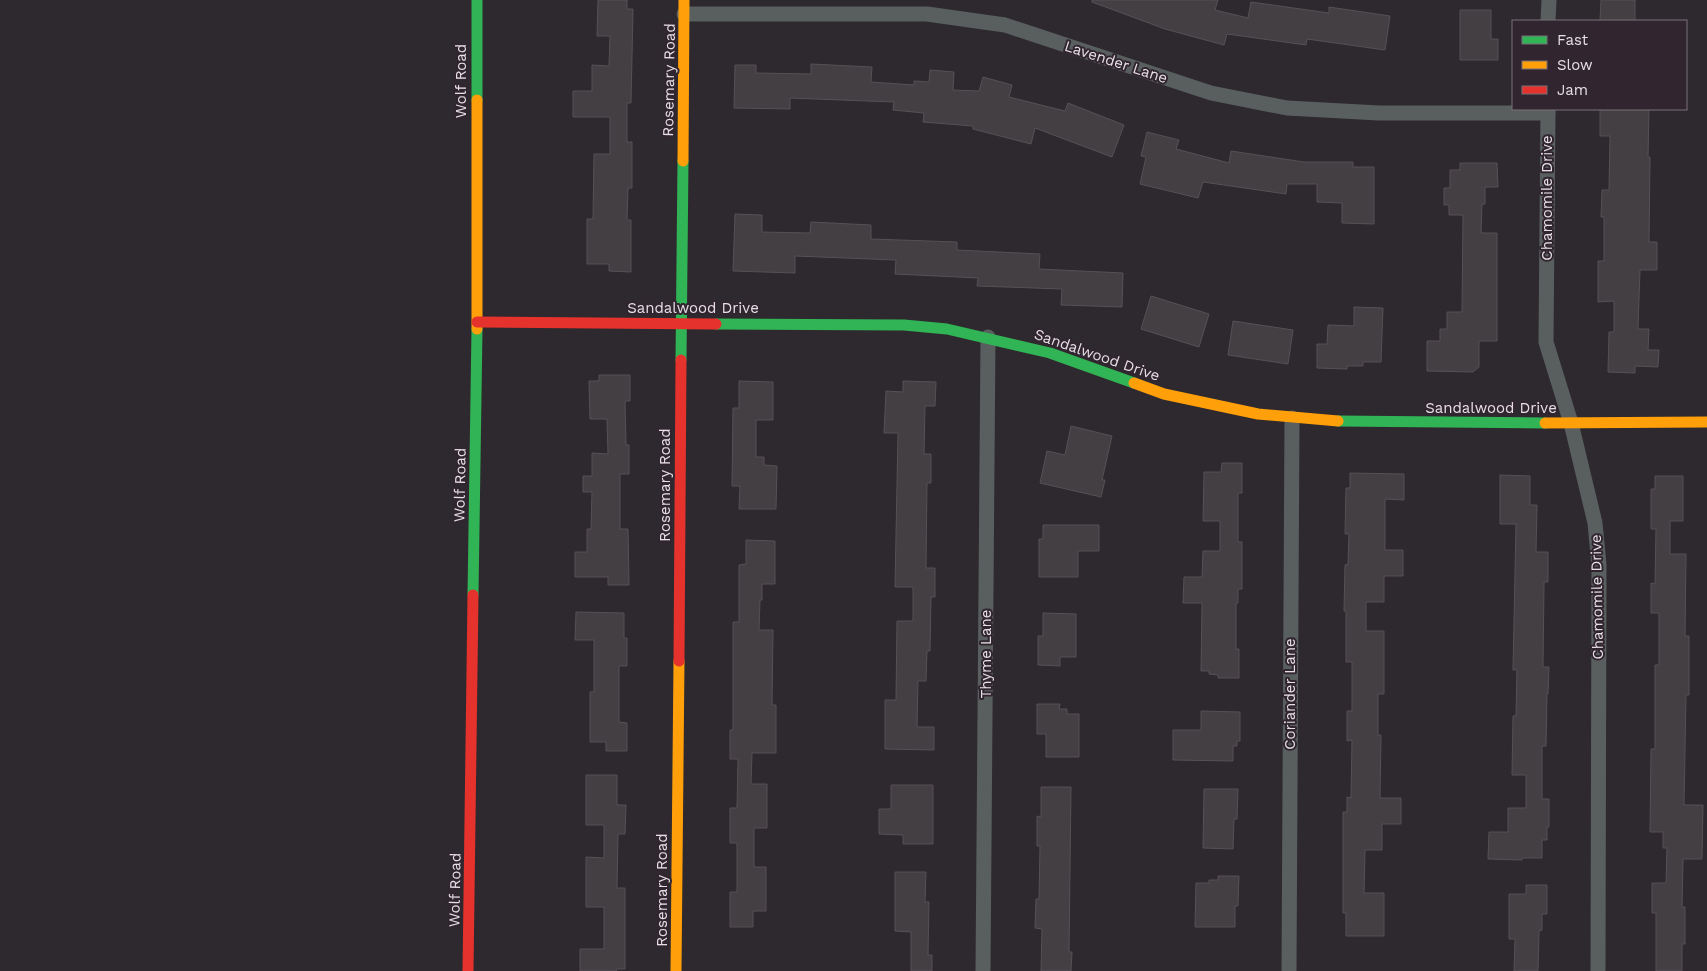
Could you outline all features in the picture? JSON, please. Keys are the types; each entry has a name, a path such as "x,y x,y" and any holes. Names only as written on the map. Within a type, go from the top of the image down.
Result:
{"street":[{"name":"Wolf Road","path":"468,971 477,322 477,0"},
{"path":"1548,20 1549,0"},
{"name":"Lavender Lane","path":"684,7 927,14 1004,25 1211,92 1287,108 1378,112 1548,111"},
{"name":"Rosemary Road","path":"676,971 684,7"},
{"name":"Chamomile Drive","path":"1548,111 1546,342 1572,424 1595,523 1599,565 1598,971"},
{"name":"Sandalwood Drive","path":"477,322 904,326 947,329 988,337 1050,354 1164,394 1231,410 1258,414 1350,422 1572,424 1707,422"},
{"name":"Thyme Lane","path":"983,971 988,337"},
{"name":"Coriander Lane","path":"1289,971 1292,418"}],"building":[{"path":"598,0 627,0 627,9 633,9 631,103 627,103 627,142 632,142 632,188 628,188 627,220 631,220 631,272 609,271 609,264 587,264 587,219 593,219 594,154 610,154 610,117 573,117 573,91 592,91 592,65 609,66 610,36 597,36"},
{"path":"1092,0 1218,0 1215,10 1248,18 1251,2 1329,13 1329,7 1390,16 1385,50 1307,39 1306,45 1227,34 1224,45 1165,29 1092,2"},
{"path":"1601,0 1635,0 1635,20 1600,20"},
{"path":"1460,10 1491,10 1491,39 1498,39 1498,60 1460,60"},
{"path":"811,64 872,67 871,82 914,85 914,81 929,82 930,70 954,72 953,90 979,91 983,77 1012,85 1009,97 1065,111 1068,103 1124,125 1112,157 1035,128 1031,144 973,129 973,126 923,122 924,113 893,110 894,102 790,98 790,109 734,108 735,65 756,65 756,73 811,74"},
{"path":"1600,110 1649,110 1649,242 1657,242 1657,270 1640,270 1638,329 1649,329 1648,350 1659,350 1658,367 1635,366 1635,373 1608,372 1609,332 1614,332 1614,301 1598,302 1598,261 1604,261 1604,217 1601,217 1602,190 1609,190 1610,136 1600,136"},
{"path":"1147,132 1179,140 1176,149 1229,163 1231,151 1304,162 1353,162 1353,167 1374,167 1374,224 1342,223 1342,203 1317,202 1317,184 1287,184 1286,194 1203,182 1198,198 1140,184 1146,157 1141,156"},
{"path":"1460,163 1497,163 1498,187 1485,187 1485,204 1482,204 1481,233 1497,233 1497,341 1479,341 1479,367 1473,372 1427,371 1427,341 1440,341 1440,329 1447,329 1447,312 1462,312 1463,215 1449,215 1449,205 1444,205 1444,188 1450,188 1450,170 1460,170"},
{"path":"735,214 762,215 762,232 810,233 811,222 871,225 871,239 957,242 957,250 1040,254 1039,269 1123,273 1122,307 1061,305 1062,289 977,286 978,278 895,274 896,260 795,256 795,273 733,271"},
{"path":"1151,296 1209,314 1199,347 1141,329"},
{"path":"1354,307 1383,308 1381,362 1363,362 1363,366 1347,366 1347,369 1317,368 1317,344 1327,344 1328,325 1354,326"},
{"path":"1233,321 1293,330 1288,364 1228,355"},
{"path":"599,375 630,375 630,401 625,401 626,445 629,445 629,474 620,474 620,529 628,529 629,585 608,585 608,577 575,577 575,552 587,552 587,529 591,529 592,492 583,492 583,476 592,476 592,453 608,454 607,419 590,419 589,381 599,381"},
{"path":"739,381 773,382 773,420 756,420 756,457 764,457 764,465 777,466 776,509 739,509 740,486 732,486 733,408 739,408"},
{"path":"903,381 936,382 935,406 925,406 924,454 931,454 931,483 927,483 926,568 935,568 935,597 931,597 930,651 927,651 926,681 918,681 917,727 934,727 934,750 885,749 885,700 896,700 897,621 913,621 913,587 895,587 898,433 884,433 886,391 903,392"},
{"path":"1071,426 1112,436 1102,480 1105,480 1101,497 1040,483 1047,451 1065,455"},
{"path":"1222,463 1242,463 1242,493 1238,493 1238,542 1242,542 1242,589 1238,589 1238,603 1236,603 1236,649 1239,649 1239,678 1218,678 1218,675 1209,674 1209,671 1201,671 1202,603 1183,603 1184,577 1202,577 1203,551 1220,551 1220,521 1203,521 1204,472 1221,472"},
{"path":"1350,473 1404,474 1404,500 1385,499 1385,550 1403,550 1403,576 1384,576 1384,602 1366,602 1366,631 1384,631 1384,694 1378,694 1378,735 1381,735 1380,798 1401,798 1401,824 1382,824 1382,850 1365,850 1364,893 1384,893 1384,936 1346,936 1346,913 1343,913 1343,812 1347,812 1347,797 1351,798 1352,740 1347,741 1347,711 1352,711 1352,662 1346,662 1346,611 1344,611 1345,565 1348,564 1349,534 1345,534 1346,488 1350,488"},
{"path":"1500,475 1530,476 1530,505 1537,505 1536,552 1548,552 1548,582 1544,582 1543,667 1549,667 1546,746 1542,746 1542,799 1549,799 1549,827 1547,827 1547,840 1542,840 1542,858 1522,858 1522,860 1488,859 1489,832 1508,832 1508,808 1526,808 1526,775 1512,775 1513,716 1516,716 1517,670 1513,670 1516,524 1500,524"},
{"path":"1655,476 1683,476 1683,521 1670,521 1670,554 1686,554 1685,636 1689,636 1689,695 1686,695 1684,805 1703,805 1702,859 1683,859 1682,907 1685,907 1685,944 1682,944 1682,971 1656,971 1656,913 1652,913 1652,883 1666,883 1667,848 1663,848 1663,832 1650,832 1651,749 1655,749 1655,665 1659,665 1659,613 1651,613 1651,583 1655,584 1656,529 1651,529 1651,489 1655,489"},
{"path":"1043,525 1099,525 1099,551 1078,551 1078,577 1039,577 1039,539 1043,539"},
{"path":"746,540 775,541 775,584 762,584 759,630 773,630 772,705 776,705 776,753 752,753 751,784 767,784 767,828 754,828 754,867 766,867 766,911 753,911 753,927 730,927 730,892 737,892 737,843 730,843 730,808 737,808 738,759 730,759 730,730 733,730 733,622 739,622 739,565 746,564"},
{"path":"576,612 624,613 624,638 627,638 627,666 619,666 619,722 627,723 627,751 606,751 606,742 590,742 590,692 594,692 594,640 575,640"},
{"path":"1043,613 1076,614 1076,657 1060,657 1060,666 1038,665 1038,636 1043,636"},
{"path":"1037,704 1060,704 1059,709 1067,709 1067,714 1079,714 1079,757 1046,757 1046,734 1037,734"},
{"path":"1201,711 1240,712 1240,741 1237,741 1237,746 1233,746 1233,761 1173,760 1173,730 1201,730"},
{"path":"586,775 617,775 617,805 626,805 625,834 618,834 617,888 625,888 625,969 617,969 616,971 580,971 580,949 604,949 604,907 586,907 586,857 604,858 604,825 586,825"},
{"path":"891,785 933,785 933,844 903,844 903,835 879,834 879,809 891,809"},
{"path":"1041,787 1071,787 1069,952 1072,952 1071,971 1041,971 1042,929 1035,928 1036,899 1039,899 1040,846 1037,846 1037,816 1041,817"},
{"path":"1204,789 1238,789 1233,849 1203,848"},
{"path":"895,872 926,872 925,902 929,902 928,955 932,955 932,971 911,971 911,932 895,931"},
{"path":"1218,876 1239,876 1238,906 1235,906 1235,927 1195,927 1196,883 1209,883 1209,880 1218,880"},
{"path":"1526,885 1547,885 1547,914 1542,914 1542,930 1539,931 1538,971 1514,971 1515,939 1509,939 1509,894 1526,894"}],"traffic: fast":[{"path":"477,0 477,100"},
{"path":"681,360 683,161"},
{"path":"716,324 904,325 947,329 1050,353 1134,383"},
{"path":"473,595 477,329"},
{"path":"1338,421 1545,423"}],"traffic: slow":[{"path":"683,161 684,0"},
{"path":"477,100 477,329"},
{"path":"1134,383 1164,394 1258,414 1338,421"},
{"path":"1545,423 1707,422"},
{"path":"676,971 679,661"}],"traffic: jam":[{"path":"477,322 716,324"},
{"path":"679,661 681,360"},
{"path":"468,971 473,595"}]}
